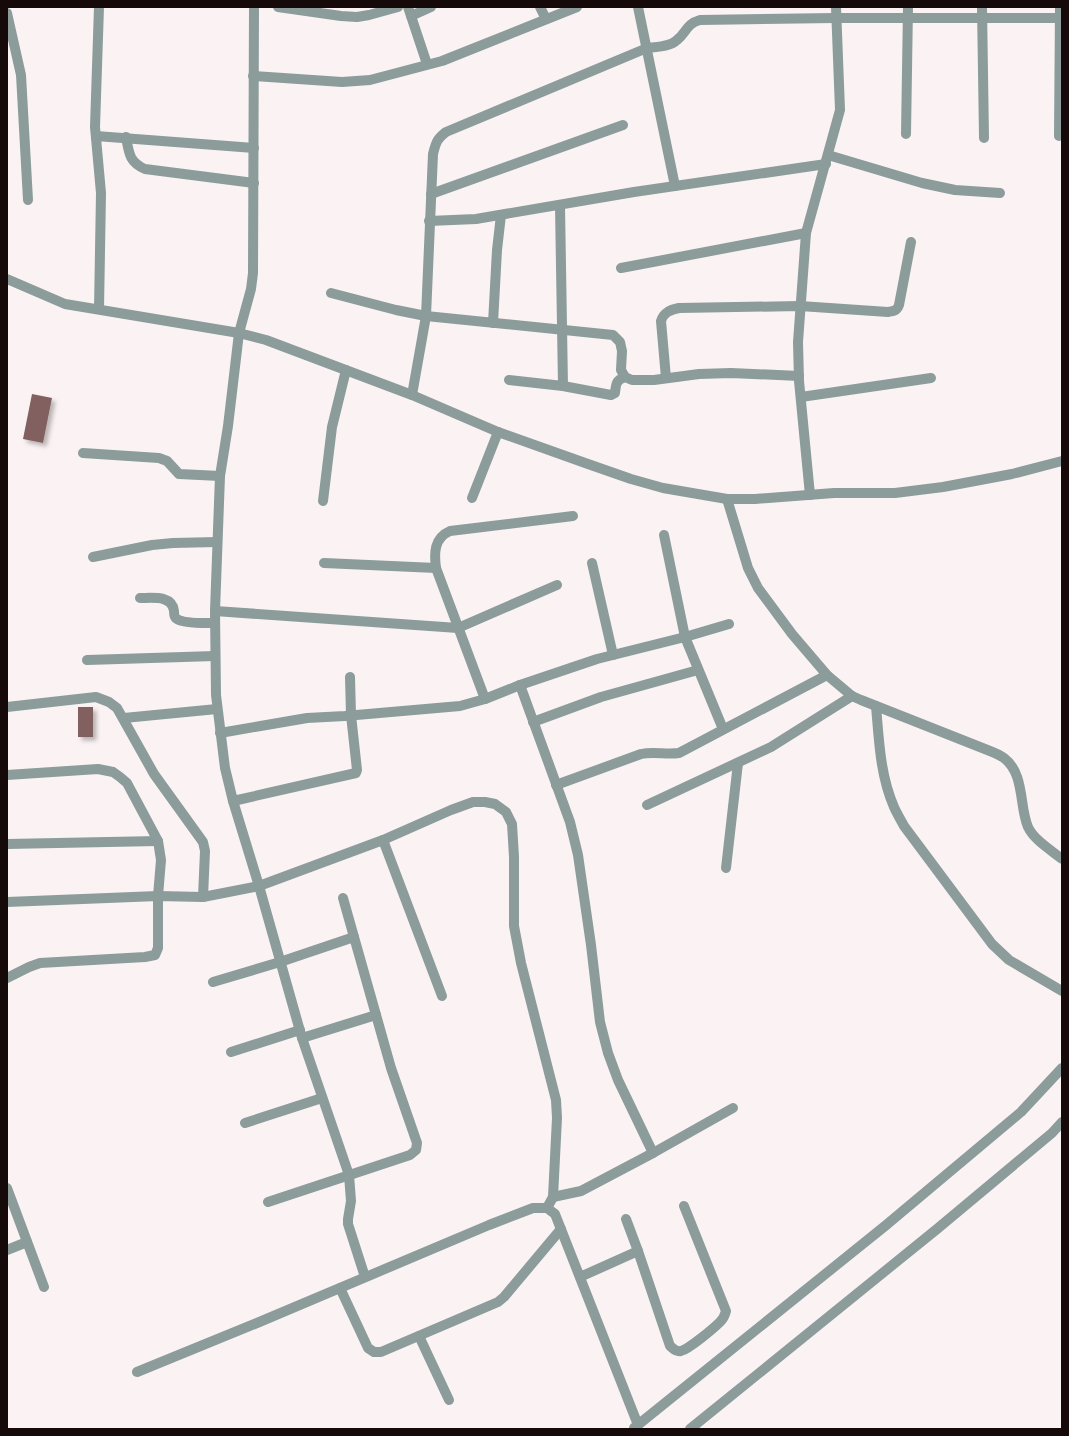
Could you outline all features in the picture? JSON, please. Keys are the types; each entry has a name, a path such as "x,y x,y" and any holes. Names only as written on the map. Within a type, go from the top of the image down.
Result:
{"street":[{"path":"99,7 95,119 101,193 99,309"},
{"path":"254,7 253,273 251,289 239,333 228,426 220,476 215,611 217,709 225,768 233,801 301,1034 349,1175 351,1200 348,1224 365,1277"},
{"path":"278,7 357,17 398,7"},
{"path":"427,64 409,11 431,7"},
{"path":"540,7 546,19"},
{"path":"253,76 342,82 370,80 442,61 577,7"},
{"path":"638,7 675,186"},
{"path":"810,495 800,397 798,342 806,233 840,110 836,7"},
{"path":"906,134 908,7"},
{"path":"982,7 984,138"},
{"path":"1059,136 1060,7"},
{"path":"7,13 22,75 28,200"},
{"path":"412,395 426,316 433,154 436,142 439,137 446,132 647,48 672,44 678,40 690,24 700,20 836,18 1061,18"},
{"path":"431,194 623,125"},
{"path":"96,136 126,137 254,148"},
{"path":"126,137 130,155 134,162 145,169 254,183"},
{"path":"429,221 476,219 560,206 827,159 955,190 1000,193"},
{"path":"560,206 563,386"},
{"path":"493,323 497,250 501,215"},
{"path":"621,268 806,233"},
{"path":"666,378 661,321 663,315 668,311 679,308 800,306 888,312 897,309 911,242"},
{"path":"7,279 65,304 239,333 266,340 412,395 498,432 631,479 663,488 727,499 895,493 1012,474 1062,461"},
{"path":"331,293 396,310 426,316 614,335 620,342 622,351 621,370 625,377 632,380 699,374 731,373 799,376"},
{"path":"323,501 332,427 346,370"},
{"path":"509,380 563,386 611,395 615,393 618,379 625,377"},
{"path":"800,397 931,378"},
{"path":"472,498 498,432"},
{"path":"83,453 159,458 167,461 179,474 220,476"},
{"path":"727,499 748,568 758,588 800,643 827,675 852,696 1004,758 1016,776 1028,827 1040,841 1062,859"},
{"path":"485,699 436,568 436,547 440,537 450,531 573,516"},
{"path":"664,535 685,637 724,729"},
{"path":"93,557 152,545 217,542"},
{"path":"324,563 436,568"},
{"path":"592,563 613,655"},
{"path":"215,611 458,628 558,585"},
{"path":"140,598 166,599 171,602 174,615 177,619 183,621 215,623"},
{"path":"220,733 307,718 460,706 485,699 520,685 596,659 685,637 729,624"},
{"path":"87,660 215,656"},
{"path":"533,722 601,697 698,670"},
{"path":"556,785 641,754 650,752 671,754 679,753 827,675"},
{"path":"233,801 356,773 357,770 351,715 350,677"},
{"path":"520,685 570,822 578,855 600,1022 608,1053 618,1080 653,1153"},
{"path":"647,805 771,747 852,696"},
{"path":"7,707 96,697 109,702 117,708 124,718 154,774 203,842 205,851 203,897"},
{"path":"876,706 882,767 894,808 904,826 992,944 1009,960 1062,991"},
{"path":"124,718 217,709"},
{"path":"726,868 738,763"},
{"path":"7,775 98,769 113,772 120,776 126,783 158,841 161,860 158,896 158,948 155,955 146,957 40,963 7,978"},
{"path":"7,902 158,896 203,897 259,886 383,840 473,802 495,804 506,812 512,824 514,857 514,926 521,963 556,1100 557,1118 553,1197 547,1208"},
{"path":"383,840 442,996"},
{"path":"7,844 158,841"},
{"path":"268,1202 410,1155 416,1150 417,1143 391,1068 343,898"},
{"path":"214,982 354,937"},
{"path":"231,1052 376,1015"},
{"path":"137,1372 489,1225 533,1208 547,1208 555,1214 636,1427 885,1226 1015,1117 1062,1068"},
{"path":"246,1123 322,1098"},
{"path":"553,1197 580,1191 653,1153 733,1108"},
{"path":"690,1429 937,1229 1052,1133 1062,1122"},
{"path":"7,1188 44,1287"},
{"path":"626,1219 670,1346 674,1350 680,1351 686,1349 720,1322 725,1316 726,1311 684,1206"},
{"path":"340,1288 368,1348 374,1352 381,1352 498,1302 504,1297 561,1230"},
{"path":"7,1250 27,1242"},
{"path":"580,1277 638,1251"},
{"path":"419,1336 449,1400"}],"building":[{"path":"32,394 52,398 43,443 23,439"},
{"path":"78,707 93,707 93,737 78,737"}]}
